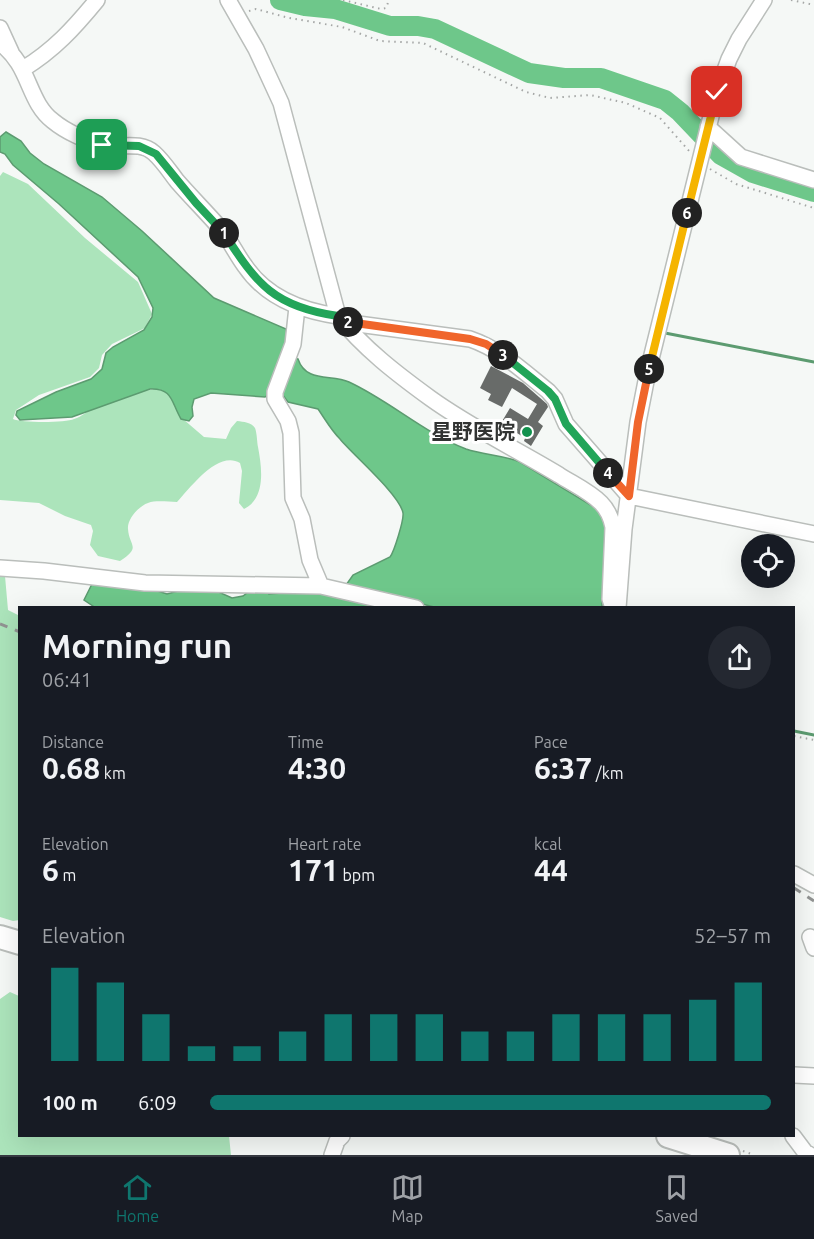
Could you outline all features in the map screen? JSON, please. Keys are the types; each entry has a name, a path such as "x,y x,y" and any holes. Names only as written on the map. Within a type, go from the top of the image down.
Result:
{"highway":[{"path":"0,937 18,942"},
{"path":"671,1137 728,1155"}],"street":[{"path":"23,69 47,54 97,0"},
{"path":"228,0 256,49 281,103 340,319 387,364 430,398 601,503 610,516 613,527 610,599 612,606"},
{"path":"618,606 638,422 648,371 717,92 739,39 764,0"},
{"path":"0,28 6,47 23,69 35,97 53,122 89,141 102,145 139,146 156,154 196,203 221,229 246,268 259,283 297,306 315,313 470,339 486,344 548,391 555,399 566,424 629,496 814,534"},
{"path":"707,130 741,157 814,180"},
{"path":"297,306 293,344 274,392 275,399 288,421 291,433 293,498 302,519 310,560 321,586"},
{"path":"0,568 145,583 321,586 407,606"},
{"path":"795,875 814,885"},
{"path":"795,1076 814,1076"},
{"path":"332,1155 341,1137"},
{"path":"794,1137 810,1155"}],"path":[{"path":"343,0 381,9 386,8 389,0"},
{"path":"790,0 814,5"},
{"path":"237,14 256,9 289,18 342,27 380,41 423,43 526,92 550,98 590,95 626,103 660,118 700,159 736,184 814,208"},
{"path":"795,736 814,740"}],"shaded area":[{"path":"6,132 21,141 30,153 44,164 102,197 214,298 286,329 288,338 269,394 265,397 211,393 194,399 193,416 189,421 181,419 170,397 158,389 150,389 72,417 20,420 16,415 17,411 56,392 91,379 102,369 106,353 144,330 152,317 153,308 138,277 13,165 5,154 0,152 0,137"},
{"path":"3,172 28,184 85,238 138,282 152,314 145,328 112,344 102,355 99,368 90,377 39,395 16,410 13,419 34,422 69,420 80,417 92,408 121,396 149,390 168,391 183,419 204,437 226,439 237,421 249,423 255,428 261,464 261,482 256,498 251,504 244,509 239,503 242,471 240,463 232,460 223,462 206,472 177,502 151,502 137,510 128,525 133,546 131,552 120,561 98,556 90,545 93,531 91,525 65,516 39,503 0,500 0,176"},
{"path":"290,358 298,359 302,367 313,375 349,382 379,398 421,426 466,449 520,462 594,507 601,514 605,524 602,606 430,606 346,585 353,575 390,557 403,513 394,496 337,436 318,409 288,402 279,390"},
{"path":"0,575 5,576 8,610 18,615 18,920 0,917"},
{"path":"93,582 151,589 167,594 182,590 214,590 232,598 247,593 269,591 269,594 309,591 310,589 388,606 93,606 84,600"},
{"path":"10,992 18,996 18,1137 229,1137 231,1155 0,1155 0,999"}],"building":[{"path":"491,366 523,383 547,404 548,407 538,422 543,426 531,446 524,441 525,438 501,423 510,408 528,419 537,404 512,388 502,407 488,400 491,394 480,388"}],"waterway":[{"path":"280,0 305,6 335,9 390,26 418,26 435,29 529,73 564,78 601,78 665,100 680,112 721,155 753,173 814,192"},
{"path":"665,333 814,362"},
{"path":"795,731 814,735"}],"railway":[{"path":"0,624 18,631"},
{"path":"795,889 814,901"}],"place":[{"name":"星野医院","path":"527,432"}],"route":[{"path":"102,145 139,146 156,154 196,203 221,229 246,268 259,283 281,298 315,313 338,316 343,322 470,339 498,351 548,391 555,399 566,424 629,496 638,422 648,371 717,92"}]}
